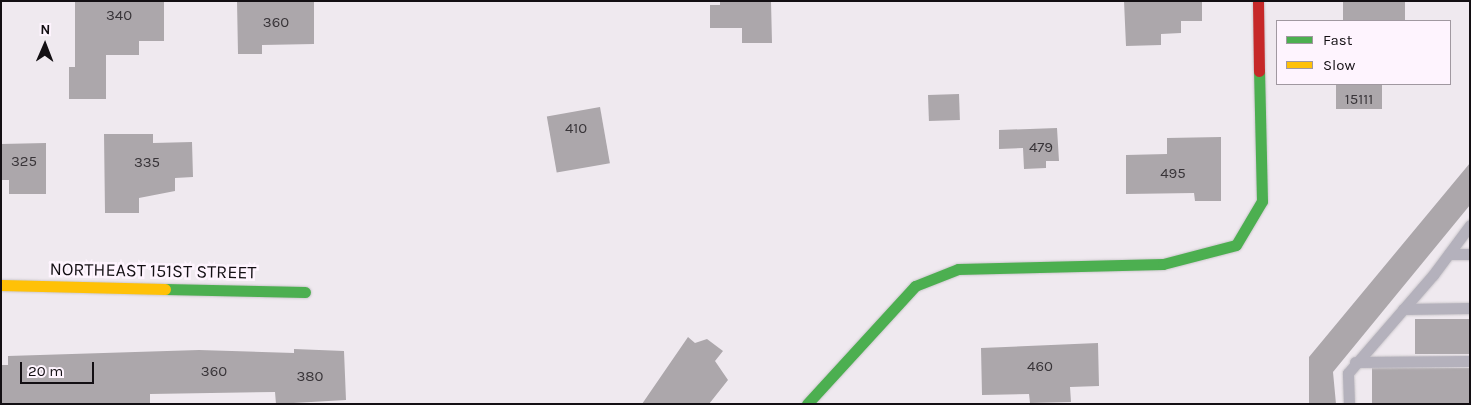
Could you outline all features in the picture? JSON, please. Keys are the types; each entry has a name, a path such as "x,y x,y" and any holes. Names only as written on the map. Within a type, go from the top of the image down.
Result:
{"street":[{"path":"807,404 915,286 958,268 1163,264 1236,245 1262,201 1258,1"},
{"name":"NORTHEAST 151ST STREET","path":"1,285 305,292"}],"lane":[{"path":"1349,404 1348,373 1403,309 1470,225"},
{"path":"1448,254 1470,254"},
{"path":"1403,309 1470,308"},
{"path":"1356,362 1470,361"}],"building":[{"path":"75,1 164,1 164,41 139,41 139,55 106,55 106,99 69,99 69,67 75,67"},
{"path":"237,1 314,1 314,44 262,45 262,54 238,54"},
{"path":"720,1 771,1 772,43 742,43 742,28 710,28 710,5 720,5"},
{"path":"1124,1 1202,1 1202,21 1181,21 1181,33 1161,34 1161,45 1126,46"},
{"path":"1343,1 1405,1 1405,20 1343,20"},
{"path":"1336,85 1382,85 1382,109 1336,109"},
{"path":"959,94 960,120 929,121 928,95"},
{"path":"600,107 610,163 557,173 547,116"},
{"path":"1057,128 1059,161 1046,161 1046,168 1024,169 1023,148 999,149 999,130"},
{"path":"104,134 153,134 153,143 192,142 193,177 175,178 175,191 139,198 139,213 105,213"},
{"path":"1221,137 1221,201 1195,201 1194,193 1126,194 1126,155 1167,154 1167,138"},
{"path":"46,143 46,194 9,194 9,180 1,180 1,144"},
{"path":"1470,163 1470,205 1333,372 1336,404 1309,404 1309,357"},
{"path":"1415,319 1470,319 1470,354 1415,354"},
{"path":"688,337 695,343 707,339 723,351 715,361 728,380 709,404 642,404"},
{"path":"1098,343 1099,386 1070,387 1071,402 1030,403 1029,394 982,395 981,348"},
{"path":"294,349 344,351 346,400 276,404 275,392 150,394 150,403 1,404 1,365 8,365 8,356 199,350 294,353"},
{"path":"1372,368 1470,368 1470,404 1372,404"}],"traffic: fast":[{"path":"807,404 915,286 958,269 1163,264 1236,245 1262,201 1259,71"},
{"path":"165,289 305,292"}],"traffic: slow":[{"path":"1,285 165,289"}],"traffic: jam":[{"path":"1258,1 1259,71"}]}
